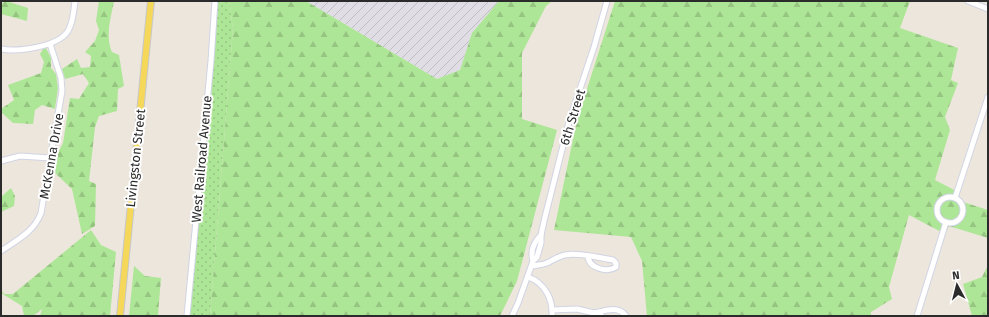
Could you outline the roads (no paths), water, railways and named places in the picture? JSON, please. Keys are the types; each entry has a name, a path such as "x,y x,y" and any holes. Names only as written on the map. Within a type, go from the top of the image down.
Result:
{"main road":[{"name":"Livingston Street","path":"120,316 151,1"}],"street":[{"path":"1,49 20,50 50,44 60,40 67,33 72,22 75,1"},
{"name":"West Railroad Avenue","path":"187,316 211,61 215,1"},
{"name":"6th Street","path":"512,316 528,277 532,263 537,257 541,243 540,235 570,122 607,1"},
{"path":"968,1 988,9"},
{"name":"McKenna Drive","path":"1,251 27,234 38,219 62,91 62,84 50,44"},
{"path":"955,198 988,97"},
{"path":"1,161 20,156 50,158"},
{"path":"947,198 955,198 958,200 962,208 961,216 955,222 946,222 942,220 938,214 938,206 940,202 947,198"},
{"path":"917,316 946,222"},
{"path":"532,263 546,263 567,255 588,256 613,260 616,263 616,267 608,270 593,267 588,262 588,256"},
{"path":"528,277 543,287 549,297 552,313 577,309 602,316"},
{"path":"594,313 616,309 623,312 626,316"}]}
